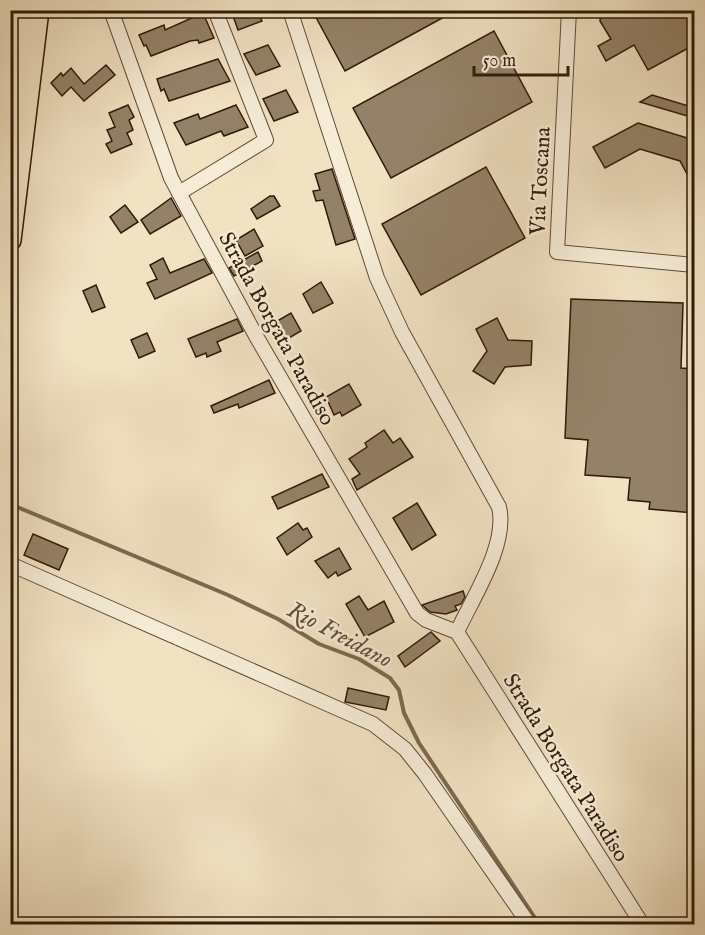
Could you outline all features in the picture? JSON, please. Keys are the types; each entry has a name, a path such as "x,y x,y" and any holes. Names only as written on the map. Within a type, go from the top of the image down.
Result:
{"highway":[{"path":"10,116 23,10"},
{"path":"10,240 38,10"}],"street":[{"name":"Strada Borgata Paradiso","path":"111,10 171,178 256,336 417,613 426,620 457,632 642,924"},
{"path":"179,193 266,140 214,10"},
{"path":"290,10 377,278 402,332 499,507 502,519 500,537 457,632"},
{"name":"Via Toscana","path":"569,10 557,252 694,265"},
{"path":"10,564 374,724 405,749 425,774 529,924"}],"building":[{"path":"231,10 258,10 262,21 238,30"},
{"path":"312,10 457,10 345,71"},
{"path":"601,10 694,10 694,45 648,70 634,45 606,61 598,46 611,39 600,21"},
{"path":"203,13 214,38 199,43 198,40 190,41 151,56 139,35 164,25 165,30"},
{"path":"494,31 532,102 391,178 353,108"},
{"path":"268,45 280,66 256,75 244,54"},
{"path":"218,59 230,81 169,101 164,89 161,91 157,79"},
{"path":"106,65 115,75 84,101 71,87 62,96 51,83 61,73 63,76 71,68 84,84"},
{"path":"286,90 298,112 274,121 263,99"},
{"path":"652,95 692,107 694,118 640,102"},
{"path":"128,105 134,117 129,120 133,130 127,133 132,144 111,153 106,144 112,141 107,130 115,127 109,113"},
{"path":"236,105 248,127 224,136 221,131 186,145 174,123 198,114 200,119"},
{"path":"638,123 694,140 694,187 680,161 640,149 605,168 593,147"},
{"path":"486,167 525,238 421,295 382,224"},
{"path":"332,169 355,239 336,245 323,200 316,201 313,191 320,190 315,174"},
{"path":"270,196 274,196 280,206 257,219 251,209"},
{"path":"171,198 181,216 150,234 141,220"},
{"path":"125,205 138,222 121,233 110,217"},
{"path":"254,229 263,246 245,256 236,240"},
{"path":"258,252 262,261 234,276 229,268"},
{"path":"163,258 170,273 204,259 212,273 155,299 147,283 157,279 150,265"},
{"path":"321,282 333,303 313,313 303,294"},
{"path":"96,285 105,307 92,312 83,291"},
{"path":"571,299 683,303 681,368 694,369 694,513 649,509 650,502 628,500 630,478 585,475 588,440 565,438"},
{"path":"291,313 301,331 282,342 272,324"},
{"path":"497,318 508,340 532,341 531,365 505,367 494,384 473,371 487,351 476,329"},
{"path":"237,319 243,331 217,342 221,351 207,357 206,353 196,357 188,339"},
{"path":"147,333 155,351 139,358 131,340"},
{"path":"269,380 275,393 239,408 238,404 214,413 211,406"},
{"path":"349,384 361,405 342,416 340,412 334,415 326,397"},
{"path":"384,430 393,443 400,438 413,457 357,490 352,479 360,474 349,459 367,447 365,443"},
{"path":"322,474 329,487 278,509 272,497"},
{"path":"417,503 436,535 412,550 393,518"},
{"path":"298,523 303,530 307,528 312,537 287,555 277,538"},
{"path":"33,534 68,549 59,570 24,555"},
{"path":"339,548 351,569 338,576 336,572 328,578 315,561"},
{"path":"463,591 465,597 461,604 455,606 457,610 446,614 430,612 422,605"},
{"path":"359,596 368,610 384,601 394,622 365,637 346,604"},
{"path":"431,632 440,641 405,667 398,656"},
{"path":"348,688 389,697 386,710 345,702"}],"waterway":[{"name":"Rio Freidano","path":"10,504 228,595 278,619 319,644 359,659 390,678 399,690 404,713 419,743 539,924"}]}
